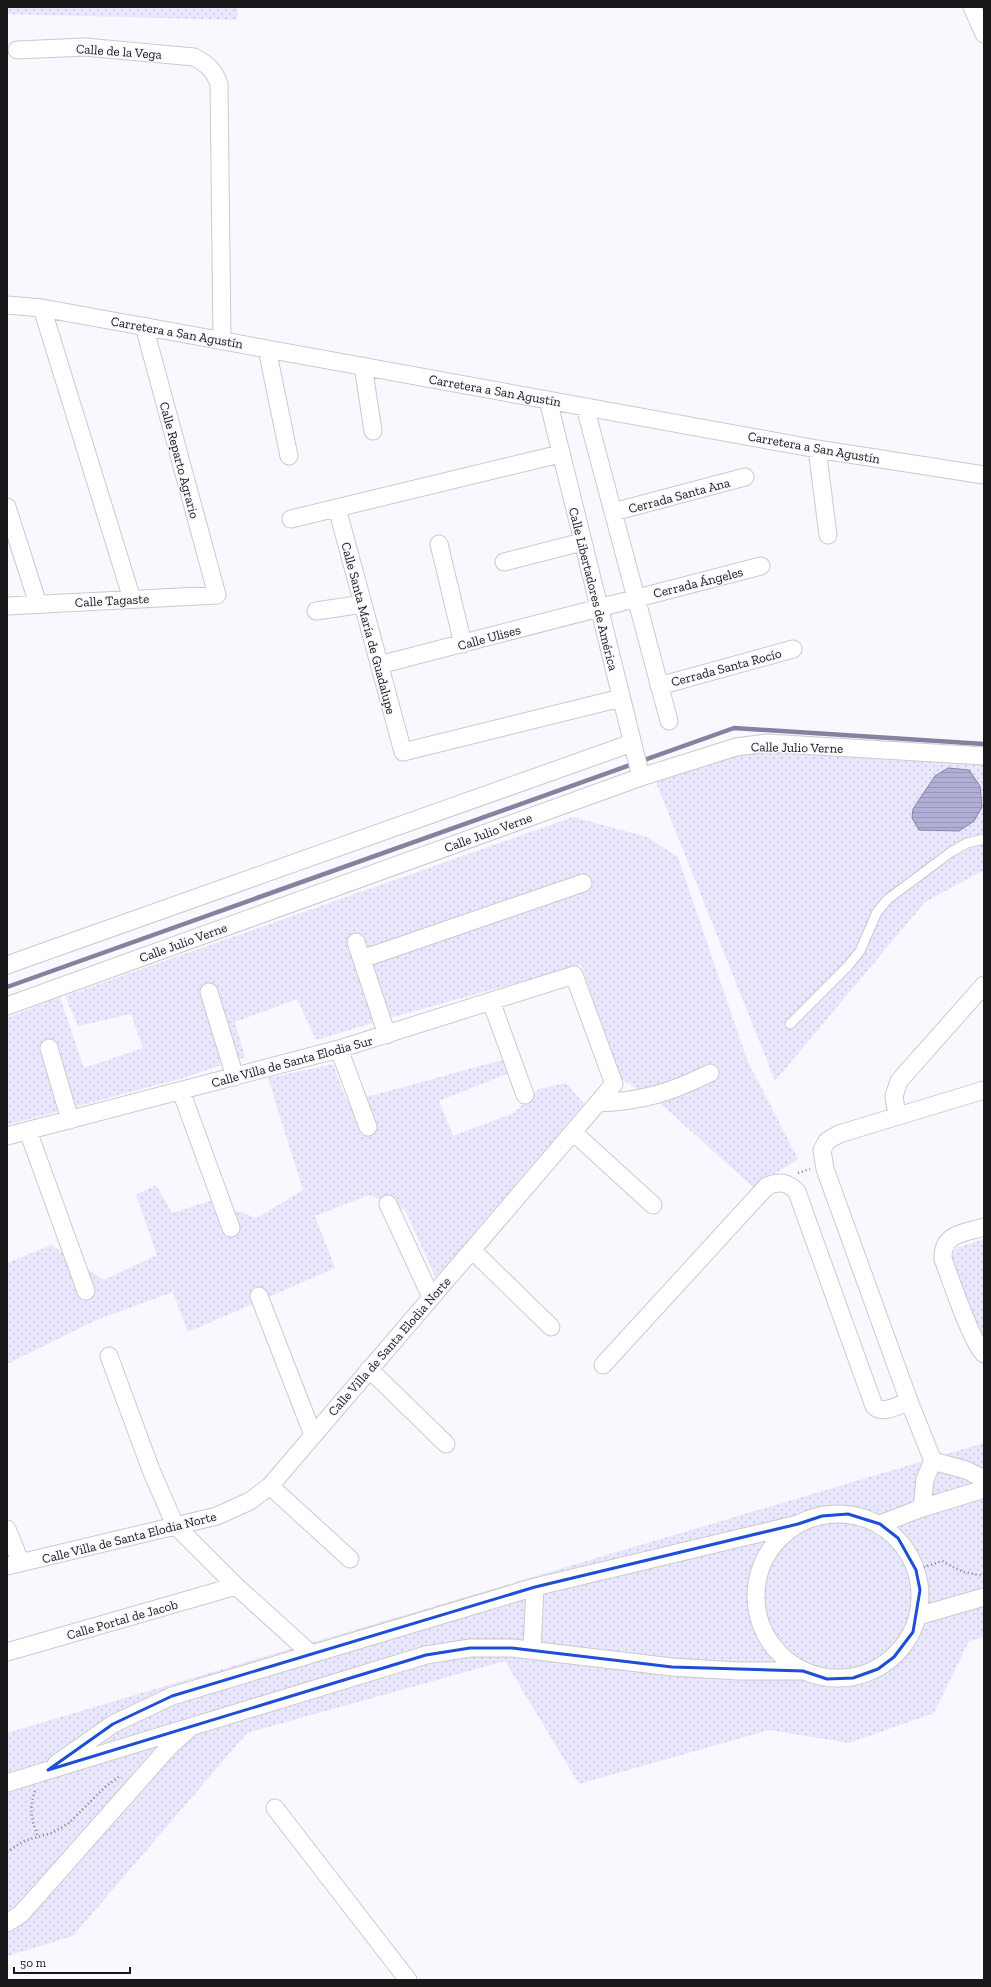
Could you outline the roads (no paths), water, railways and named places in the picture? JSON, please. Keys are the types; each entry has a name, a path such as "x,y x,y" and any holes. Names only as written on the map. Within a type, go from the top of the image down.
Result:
{"street":[{"path":"972,7 984,34"},
{"name":"Calle de la Vega","path":"17,50 85,47 194,57 206,63 215,74 219,84 222,341"},
{"name":"Carretera a San Agustín","path":"7,305 42,308 817,449 984,476"},
{"path":"42,308 132,599"},
{"name":"Calle Reparto Agrario","path":"144,326 217,595"},
{"path":"266,349 289,456"},
{"path":"363,366 374,431"},
{"name":"Calle Libertadores de América","path":"548,400 560,454 637,761"},
{"path":"585,406 669,721"},
{"path":"817,449 828,535"},
{"path":"291,519 560,454"},
{"name":"Cerrada Santa Ana","path":"613,512 745,477"},
{"path":"7,507 38,604"},
{"name":"Calle Santa María de Guadalupe","path":"337,508 403,752 621,698"},
{"path":"504,562 582,542"},
{"path":"439,544 463,644"},
{"name":"Cerrada Ángeles","path":"598,608 761,566"},
{"name":"Calle Tagaste","path":"7,606 217,595"},
{"path":"316,611 363,604"},
{"name":"Calle Ulises","path":"379,665 598,608"},
{"name":"Cerrada Santa Rocío","path":"659,686 793,649"},
{"name":"Calle Julio Verne","path":"7,1006 637,761 736,746 767,743 984,756"},
{"path":"7,965 637,761"},
{"path":"362,959 583,883"},
{"path":"356,942 387,1036"},
{"name":"Calle Villa de Santa Elodia Sur","path":"7,1136 339,1050 387,1036 574,975"},
{"name":"Calle Villa de Santa Elodia Norte","path":"14,1565 217,1516 250,1501 270,1486 614,1084 574,975"},
{"path":"897,1116 894,1096 899,1081 984,985"},
{"path":"209,992 235,1077"},
{"path":"491,1001 525,1095"},
{"path":"49,1048 70,1120"},
{"path":"339,1050 368,1127"},
{"path":"598,1103 627,1102 656,1096 684,1086 710,1073"},
{"path":"922,1508 926,1479 933,1461 909,1401 825,1169 822,1150 827,1141 838,1134 984,1090"},
{"path":"181,1091 231,1228"},
{"path":"28,1131 86,1291"},
{"path":"573,1132 653,1205"},
{"path":"603,1365 767,1186 776,1182 786,1183 797,1192 874,1406 877,1410 882,1410 909,1401"},
{"path":"388,1204 432,1297"},
{"path":"984,1227 952,1237 946,1242 942,1250 943,1259 972,1332 980,1350 984,1354"},
{"path":"472,1250 551,1326"},
{"path":"259,1296 313,1435"},
{"path":"109,1356 129,1413 176,1525 236,1586 311,1654"},
{"path":"370,1369 446,1444"},
{"path":"933,1461 966,1470 984,1479"},
{"path":"270,1486 350,1560"},
{"path":"880,1524 922,1508 984,1489"},
{"path":"7,1783 426,1655 470,1648 493,1647 532,1650 672,1667 738,1671 803,1672 828,1679 853,1678 878,1669 894,1657 913,1632 918,1616 920,1590 916,1570 911,1556 898,1538 880,1524 848,1514 822,1516 798,1524 535,1587 172,1696 114,1724 74,1750 48,1770"},
{"path":"798,1524 777,1541 763,1562 756,1587 756,1600 757,1612 765,1637 781,1657 803,1672"},
{"path":"7,1529 14,1565"},
{"name":"Calle Portal de Jacob","path":"7,1652 236,1586"},
{"path":"532,1650 535,1587"},
{"path":"918,1616 984,1597"},
{"path":"7,1923 21,1914 169,1747 194,1726"},
{"path":"275,1808 408,1980"}],"lane":[{"path":"790,1024 848,966 860,951 877,912 888,899 951,852 967,843 984,838"}],"water":[{"path":"948,768 969,770 980,786 982,807 974,821 959,831 919,830 912,818 913,809 935,776"}],"waterway":[{"path":"7,987 734,728 984,744"}]}
